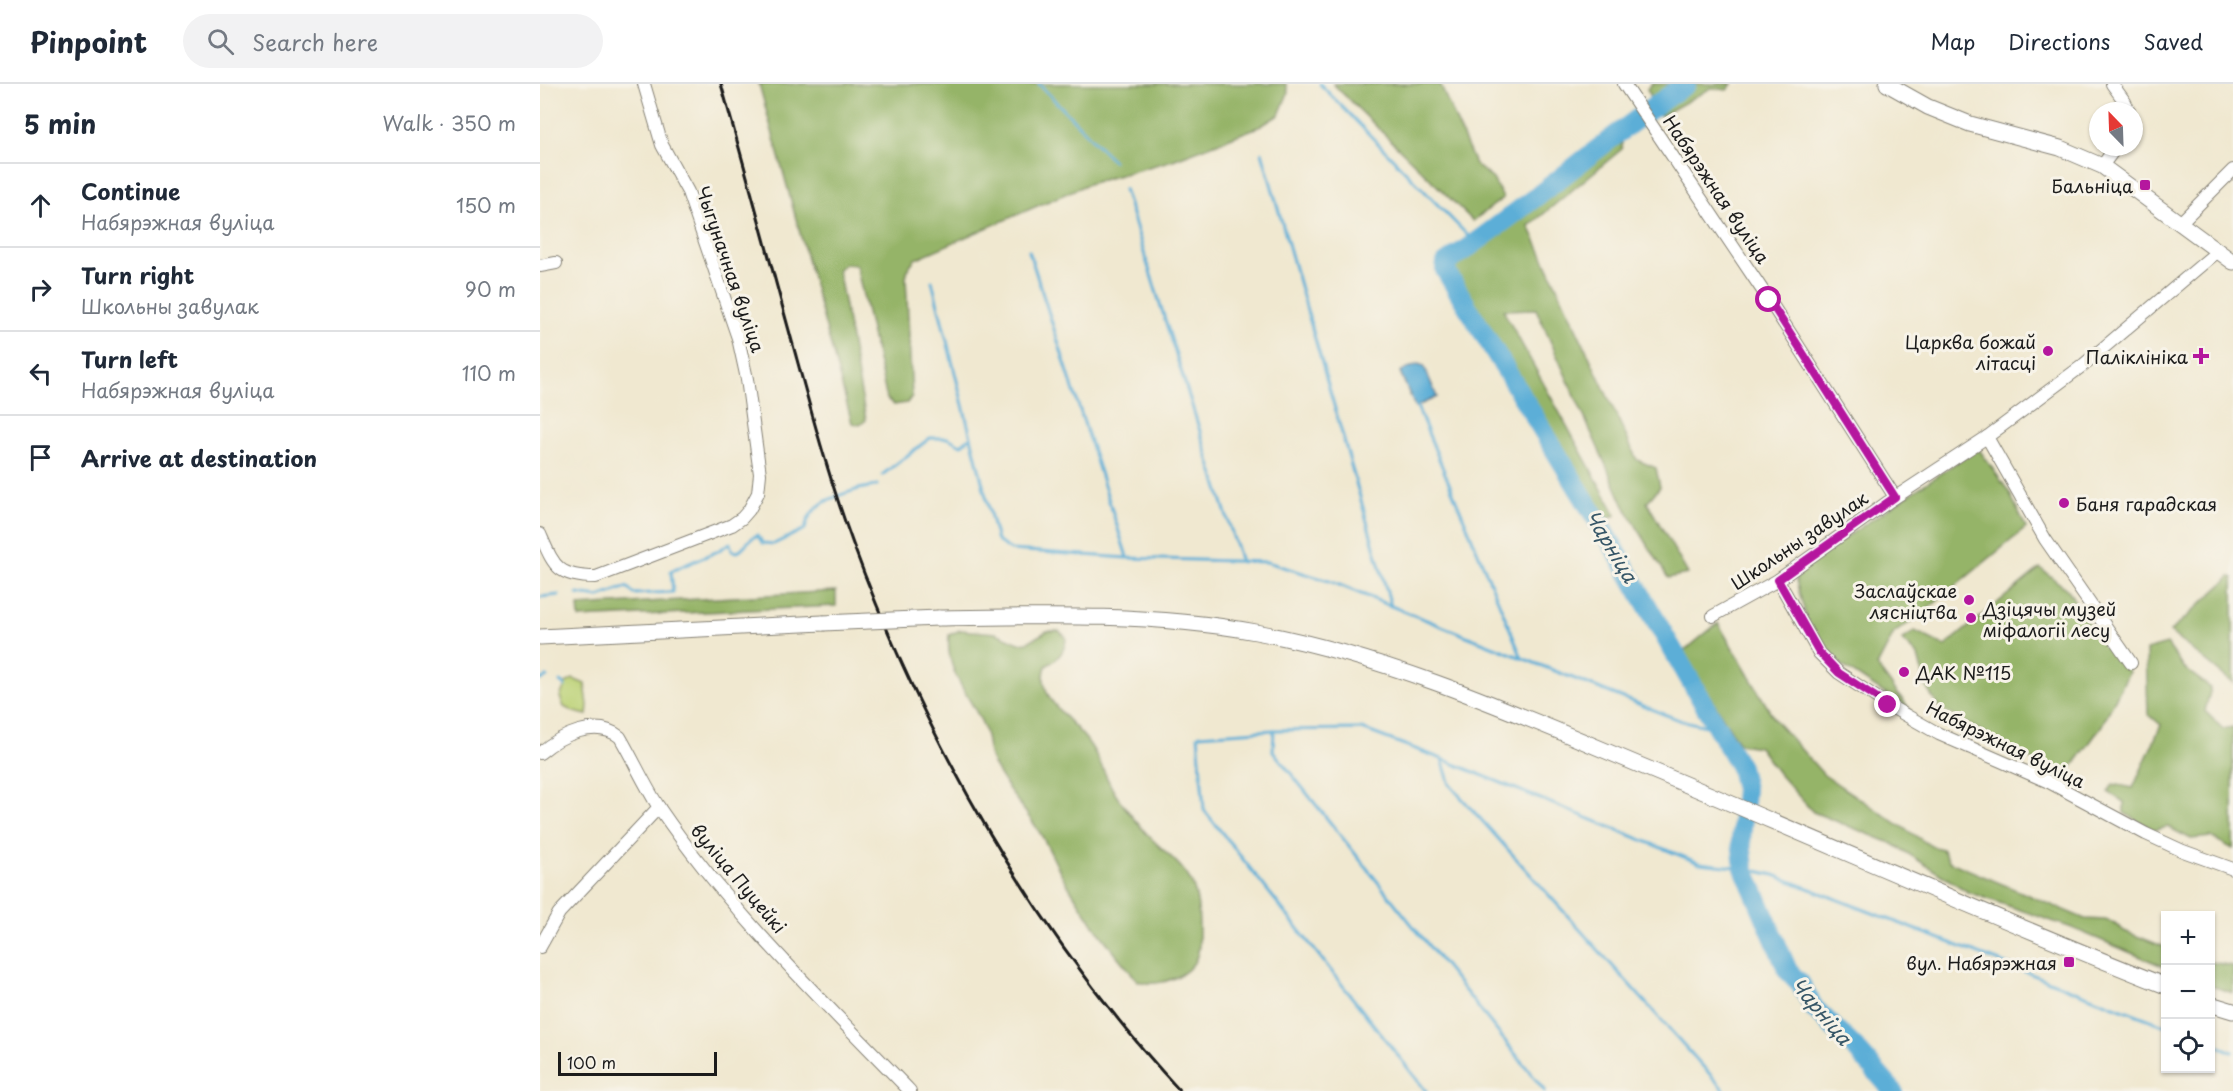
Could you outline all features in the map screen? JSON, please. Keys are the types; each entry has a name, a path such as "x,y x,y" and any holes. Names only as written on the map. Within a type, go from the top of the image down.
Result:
{"main road":[{"path":"1887,84 1928,107 1970,124 2060,148 2102,166 2233,262"},
{"path":"540,637 938,618 1085,615 1142,618 1254,632 1315,645 1478,697 2032,933 2161,984"},
{"path":"2215,1005 2233,1011"}],"street":[{"name":"Чыгуначная вуліца","path":"540,534 553,563 558,568 582,577 596,577 732,525 742,519 758,493 760,474 747,379 738,338 688,192 662,144 644,84"},
{"name":"Набярэжная вуліца","path":"1626,84 1895,497"},
{"path":"2112,84 2125,102"},
{"path":"2102,166 2109,156"},
{"path":"2180,223 2233,170"},
{"name":"Школьны завулак","path":"1713,616 1778,580 1895,497 1987,437 2082,366 2218,251"},
{"path":"540,266 556,263"},
{"path":"1987,437 2044,539 2131,663"},
{"name":"Набярэжная вуліца","path":"1778,580 1819,652 1839,673 1888,705 1939,734 2049,782 2146,834 2183,851 2233,869"},
{"name":"вуліца Пуцейкі","path":"540,753 551,744 590,729 611,730 620,737 659,807 710,875 787,964 910,1091"},
{"path":"540,947 559,913 659,807"}],"green space":[{"path":"759,84 1286,84 1288,93 1279,115 1261,126 1173,160 1088,184 915,259 908,268 906,278 912,396 907,403 894,405 887,399 856,265 845,264 838,269 866,420 860,425 852,423"},
{"path":"1333,84 1440,84 1475,164 1493,179 1503,198 1473,221"},
{"path":"1652,84 1732,84 1727,90 1711,88 1661,116 1647,89"},
{"path":"1622,137 1622,149 1529,226 1637,460 1656,468 1660,487 1647,502 1688,574 1668,578 1624,506 1536,309 1503,310 1616,515 1603,519 1453,267 1525,216"},
{"path":"1978,448 2009,492 2026,528 1918,617 1894,633 1877,666 1911,711 1843,666 1812,639 1796,581 1796,571"},
{"path":"2040,568 2069,591 2085,620 2117,652 2129,672 2101,727 2065,777 1939,708 1926,687 1918,656 1902,640 1915,631 1945,646"},
{"path":"2230,577 2233,577 2233,683 2170,632"},
{"path":"836,591 836,606 579,618 578,606"},
{"path":"1718,623 1775,720 1824,775 1931,846 1942,849 1950,862 2085,919 2115,923 2124,931 2161,945 2161,965 2072,928 1968,892 1893,844 1813,812 1778,773 1759,747 1739,744 1683,652"},
{"path":"960,630 996,633 1019,643 1028,642 1047,631 1059,631 1066,637 1061,654 1046,666 1044,678 1050,698 1093,749 1121,803 1147,834 1186,873 1194,889 1197,900 1199,947 1194,962 1182,974 1160,982 1138,981 1100,933 1074,895 1040,833 992,762 982,723 950,660 949,635"},
{"path":"2167,644 2184,668 2211,688 2205,711 2223,729 2233,727 2233,849 2211,837 2191,839 2168,827 2154,830 2124,813 2124,802 2108,792 2113,784 2133,788 2161,725 2148,714 2146,650"},
{"path":"573,679 585,684 587,715 564,707 560,697 566,683"},
{"path":"2215,963 2233,966 2233,993 2215,987"}],"water":[{"path":"1418,364 1424,366 1437,397 1415,407 1400,372"}],"waterway":[{"path":"1039,84 1113,161"},
{"path":"1320,84 1475,243"},
{"name":"Чарніца","path":"1686,84 1446,263 1445,270 1613,546 1740,767 1745,789 1741,840 1744,868 1788,971 1800,983 1814,1008 1857,1050 1893,1091"},
{"path":"1262,152 1391,606 1522,658"},
{"path":"1124,189 1241,562"},
{"path":"1029,251 1127,557"},
{"path":"932,281 997,541 1011,550 1127,558 1267,562 1332,582 1391,606"},
{"path":"1416,404 1522,658 1679,720 1716,728"},
{"path":"882,475 930,438 948,438 961,445 971,437"},
{"path":"577,594 599,597 627,587 634,594 673,592 671,571 718,551 730,543 732,551 738,552 757,535 763,543 774,544 805,529 812,512 818,506 861,488 877,485"},
{"path":"540,597 559,595"},
{"path":"540,680 547,677"},
{"path":"560,682 565,686"},
{"path":"1426,1091 1204,810 1198,735 1274,730 1362,729 1699,863 1744,868 1774,875 2161,1024"},
{"path":"1274,730 1273,751 1545,1091"},
{"path":"1442,759 1450,785 1725,1091"},
{"path":"2215,1045 2233,1052"}],"railway":[{"path":"721,84 836,495 882,618 915,692 951,764 1032,902 1127,1031 1180,1091"}],"place":[{"name":"Бальніца","path":"2145,185"},
{"name":"Царква божай літасці","path":"2048,351"},
{"name":"Паліклініка","path":"2201,356"},
{"name":"Баня гарадская","path":"2064,503"},
{"name":"Заслаўскае лясніцтва","path":"1969,600"},
{"name":"Дзіцячы музей міфалогіі лесу","path":"1971,618"},
{"name":"ДАК №115","path":"1904,672"},
{"name":"вул. Набярэжная","path":"2069,962"}],"route":[{"path":"1769,300 1895,497 1778,580 1819,652 1839,673 1888,705"}]}
